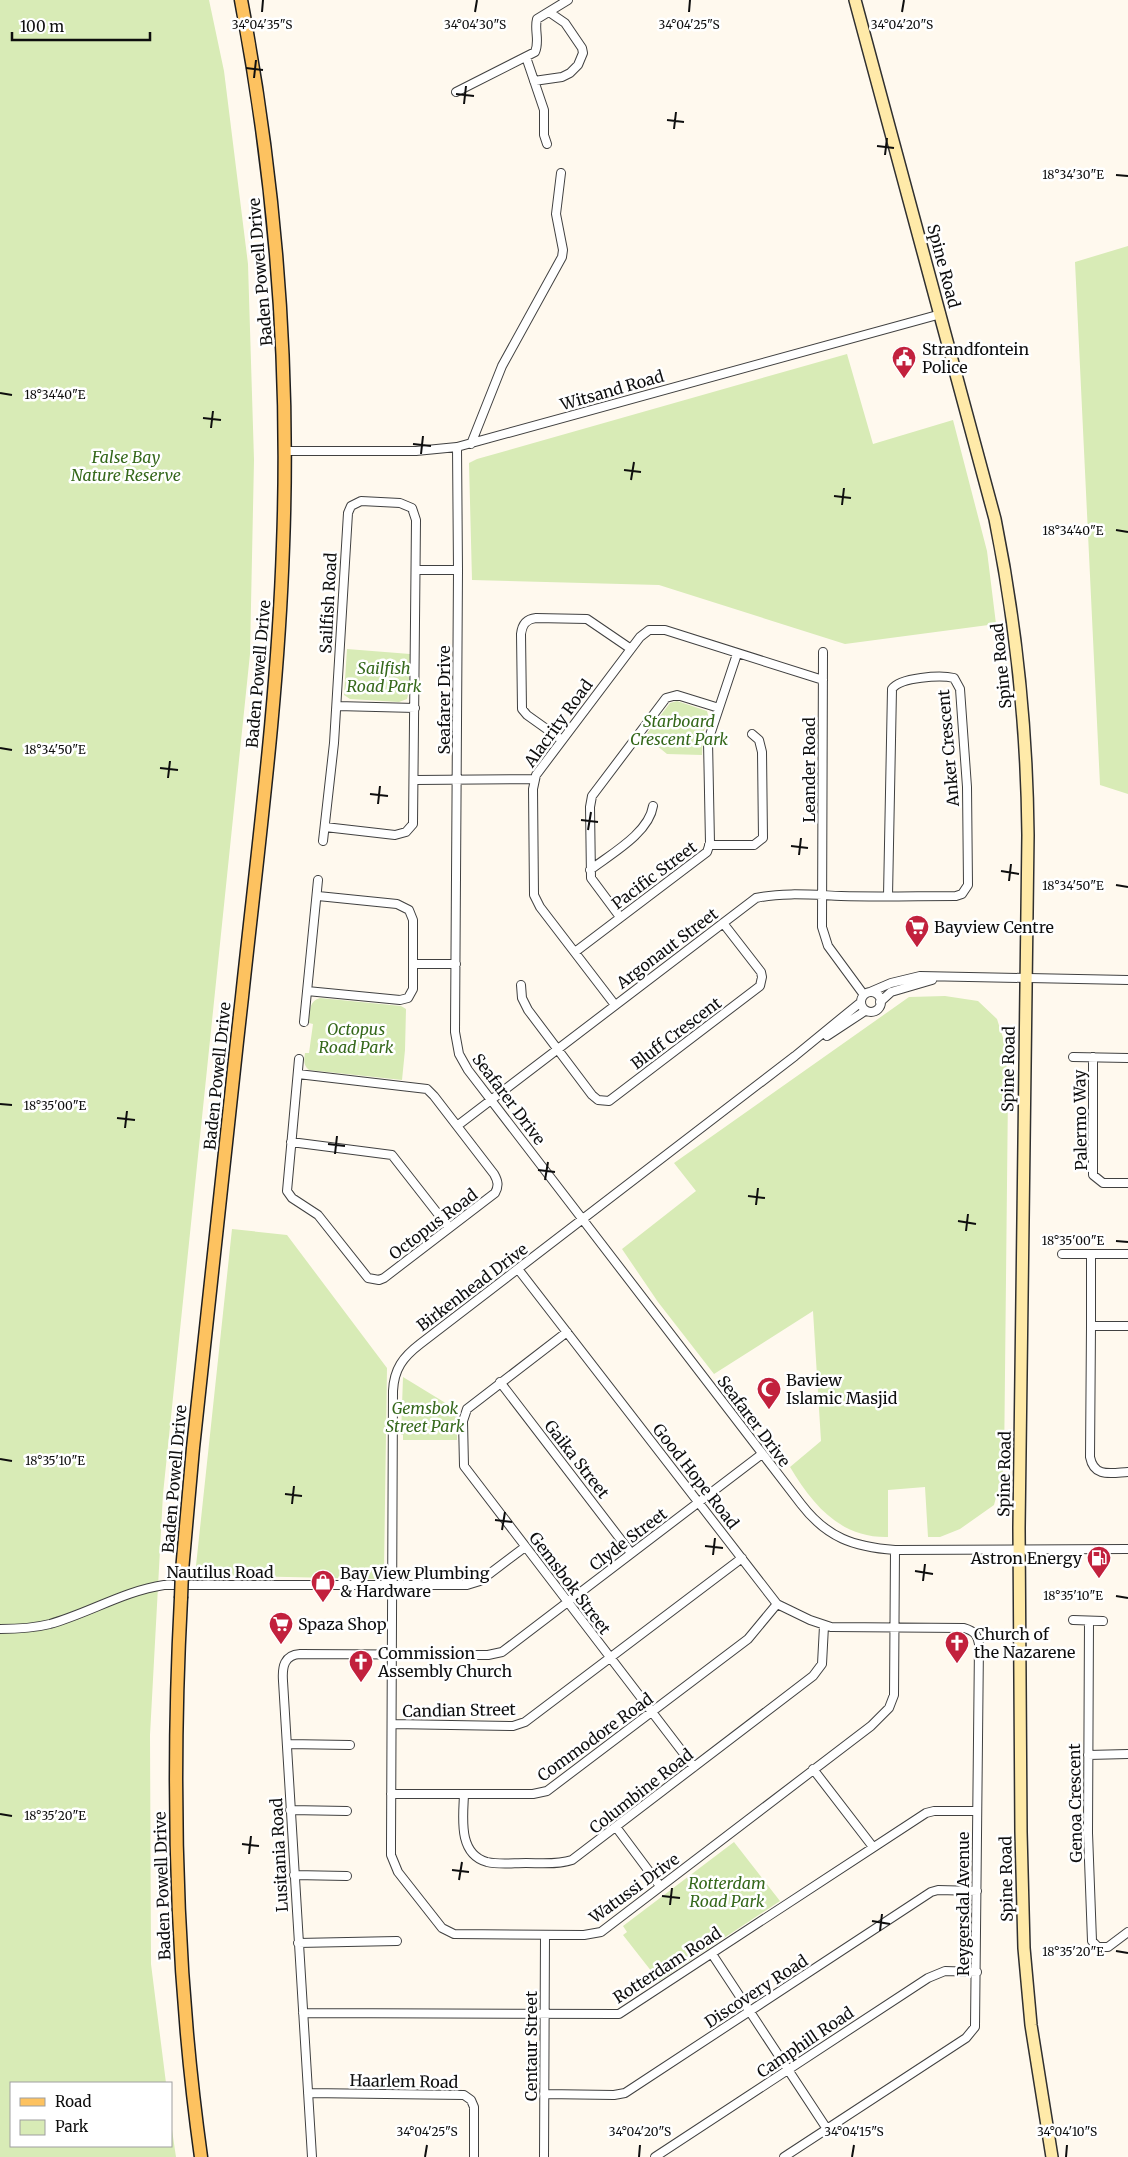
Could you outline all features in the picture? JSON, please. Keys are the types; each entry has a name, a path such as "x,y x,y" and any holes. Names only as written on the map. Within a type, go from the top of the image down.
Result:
{"main road":[{"name":"Baden Powell Drive","path":"201,2157 184,2006 177,1890 175,1742 180,1598 193,1448 274,698 283,544 285,451 282,343 272,211 257,96 241,0"},
{"name":"Spine Road","path":"854,0 995,519 1016,645 1022,706 1028,794 1020,1548 1020,1823 1024,1948 1031,2024 1052,2157"}],"street":[{"path":"456,92 526,57 537,49 535,25 537,19 568,0"},
{"path":"534,81 562,77 570,73 578,65 583,53 582,48 564,22 549,12"},
{"path":"526,57 544,110 544,134 548,144"},
{"path":"470,444 502,366 562,257 563,250 556,208 561,173"},
{"name":"Witsand Road","path":"285,451 416,451 457,447 940,314"},
{"name":"Seafarer Drive","path":"457,447 455,1032 459,1054 468,1070 805,1510 828,1531 847,1542 861,1546 895,1550 1128,1549"},
{"name":"Sailfish Road","path":"323,841 336,706 347,519 351,506 361,501 400,503 412,508 416,520 413,824 406,832 395,835 325,827"},
{"path":"416,570 458,570"},
{"path":"562,740 522,709 521,634 524,624 531,618 587,619 631,649"},
{"name":"Alacrity Road","path":"615,1004 540,907 534,895 534,779 644,632 659,629 823,680"},
{"name":"Leander Road","path":"824,652 822,895 824,938 865,996"},
{"name":"Pacific Street","path":"575,952 704,855 709,845 708,741 737,654"},
{"name":"Anker Crescent","path":"943,676 954,678 960,689 963,724 967,796 968,885 962,894 956,896 888,896 892,689 900,682 943,676"},
{"path":"620,917 595,884 590,870 590,807 592,796 666,698 677,695 719,708"},
{"path":"336,706 415,708"},
{"path":"709,845 754,845 763,838 762,752 759,740 752,734"},
{"path":"414,780 534,779"},
{"path":"590,870 643,828 652,814 653,806"},
{"path":"304,1022 318,896 318,880"},
{"name":"Argonaut Street","path":"457,1126 756,898 764,896 822,895 888,896"},
{"path":"307,991 404,1000 408,998 413,989 414,920 409,910 397,904 318,896"},
{"name":"Bluff Crescent","path":"557,1048 592,1094 603,1101 612,1100 760,986 761,972 723,924"},
{"path":"414,964 456,964"},
{"name":"Birkenhead Drive","path":"392,1656 393,1388 397,1369 408,1353 796,1056 865,996 904,979 920,976 939,978 1128,980"},
{"name":"Birkenhead Drive","path":"880,1002 891,992 939,978"},
{"path":"521,984 522,998 528,1010 557,1048"},
{"path":"876,994 880,1002 877,1010 871,1013 865,1011 865,996 876,994"},
{"name":"Birkenhead Drive","path":"796,1056 865,1011"},
{"path":"1073,1057 1128,1058"},
{"name":"Palermo Way","path":"1093,1058 1093,1175 1103,1183 1128,1183"},
{"name":"Octopus Road","path":"298,1074 426,1089 494,1174 498,1186 495,1193 384,1278 375,1280 368,1278 318,1215 288,1194 286,1186 299,1059"},
{"path":"291,1142 392,1155 449,1228"},
{"path":"1062,1254 1128,1254"},
{"path":"1091,1254 1091,1462 1092,1466 1098,1471 1128,1472"},
{"name":"Good Hope Road","path":"518,1269 778,1604 824,1626 894,1627"},
{"path":"1091,1326 1128,1326"},
{"name":"Gemsbok Street","path":"567,1332 472,1404 464,1414 462,1458 468,1473 694,1767"},
{"name":"Gaika Street","path":"500,1382 631,1553"},
{"name":"Clyde Street","path":"392,1656 496,1654 507,1649 762,1454"},
{"name":"Nautilus Road","path":"0,1629 51,1623 135,1591 164,1585 475,1583 525,1547"},
{"name":"Watussi Drive","path":"392,1656 391,1856 394,1865 442,1928 448,1932 462,1935 584,1936 601,1932 871,1726 889,1708 894,1694 895,1550"},
{"name":"Candian Street","path":"392,1724 520,1724 530,1720 742,1558"},
{"name":"Commodore Road","path":"391,1794 532,1794 547,1791 748,1639 778,1604"},
{"path":"1073,1620 1103,1621"},
{"name":"Genoa Crescent","path":"1089,1621 1088,1833 1092,1941 1098,1947 1104,1948 1128,1932"},
{"name":"Columbine Road","path":"464,1795 464,1839 477,1857 488,1862 567,1862 578,1856 818,1671 822,1658 824,1626"},
{"name":"Reygersdal Avenue","path":"784,2157 971,2033 976,2022 979,1644 974,1632 964,1628 894,1627"},
{"name":"Lusitania Road","path":"312,2157 282,1673 287,1658 294,1654 392,1656"},
{"path":"287,1744 350,1745"},
{"path":"1088,1755 1128,1754"},
{"path":"813,1769 873,1848"},
{"path":"290,1810 347,1811"},
{"name":"Rotterdam Road","path":"303,2013 619,2014 926,1813 934,1811 977,1811"},
{"path":"616,1827 660,1886"},
{"path":"294,1875 346,1876"},
{"name":"Discovery Road","path":"544,2094 614,2095 624,2093 931,1892 938,1890 977,1891"},
{"name":"Centaur Street","path":"544,2157 545,1935"},
{"path":"298,1943 397,1941"},
{"path":"712,1954 827,2129"},
{"name":"Camphill Road","path":"655,2157 928,1978 945,1972 977,1972"},
{"name":"Haarlem Road","path":"308,2093 464,2095 471,2100 474,2107 474,2157"}],"green space":[{"name":"False Bay Nature Reserve","path":"0,0 209,0 224,71 248,264 254,460 250,654 163,1494 150,1735 151,1964 166,2082 10,2082 10,2147 172,2147 172,2130 176,2157 0,2157"},
{"path":"1128,246 1128,794 1100,785 1075,262"},
{"path":"847,354 873,444 953,420 987,551 996,624 845,644 659,585 472,580 469,463 477,459"},
{"name":"Sailfish Road Park","path":"347,649 410,654 407,699 399,702 350,699 344,695"},
{"name":"Starboard Crescent Park","path":"677,701 707,711 709,719 703,733 702,755 667,754 645,736 670,703"},
{"path":"945,996 978,1001 997,1019 1005,1044 1008,1091 1004,1467 994,1505 960,1529 940,1537 928,1537 925,1487 888,1490 888,1537 871,1536 856,1532 830,1517 808,1494 790,1467 821,1441 813,1311 714,1374 658,1302 622,1249 696,1191 674,1163 909,997"},
{"name":"Octopus Road Park","path":"320,998 401,1006 406,1009 402,1080 309,1070 307,1068 304,1062 305,1053 309,1053 313,1024 309,1023 310,1008 313,1002"},
{"path":"232,1229 287,1235 387,1368 384,1570 378,1579 195,1575"},
{"name":"Gemsbok Street Park","path":"403,1377 457,1410 457,1440 403,1440 403,1435 401,1435"},
{"name":"Rotterdam Road Park","path":"734,1842 780,1901 659,1981 623,1935 627,1932 623,1926"}],"place":[{"name":"Strandfontein Police","path":"904,379"},
{"name":"Bayview Centre","path":"917,948"},
{"name":"Baview Islamic Masjid","path":"769,1410"},
{"name":"Astron Energy","path":"1099,1579"},
{"name":"Bay View Plumbing & Hardware","path":"323,1603"},
{"name":"Spaza Shop","path":"281,1645"},
{"name":"Church of the Nazarene","path":"957,1664"},
{"name":"Commission Assembly Church","path":"361,1683"}]}
